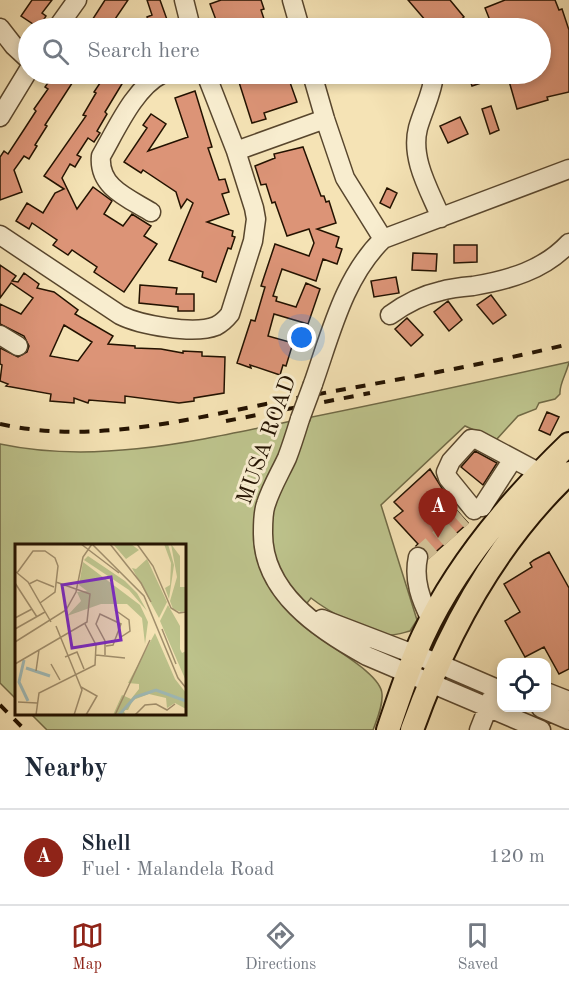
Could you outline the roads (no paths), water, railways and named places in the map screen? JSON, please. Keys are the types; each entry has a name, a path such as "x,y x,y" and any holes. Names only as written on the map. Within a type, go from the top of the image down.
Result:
{"main road":[{"path":"388,730 411,664 430,620 462,568 514,501 569,444"},
{"path":"412,730 433,672 459,619 489,568 528,517 569,473"}],"street":[{"path":"64,18 77,0"},
{"path":"184,0 188,18"},
{"path":"292,0 297,18"},
{"path":"1,32 18,49"},
{"path":"0,117 20,84"},
{"path":"147,84 137,96 101,156 100,165 106,181 126,197 151,212"},
{"path":"0,235 134,322 194,329 215,327 224,321 230,314 255,231 254,208 236,151 210,84"},
{"path":"315,84 345,178 382,239 569,169"},
{"path":"432,84 417,130 416,145 425,180 441,218"},
{"path":"236,151 325,119"},
{"name":"MUSA ROAD","path":"382,239 368,253 348,288 288,456 265,506 263,542 270,570 285,594 300,611 353,648 433,672"},
{"path":"390,315 433,293 497,282 536,268 549,262 569,243"},
{"path":"0,335 18,346"},
{"path":"473,512 446,472 452,461 471,440 475,438 540,473"},
{"path":"473,512 513,459"},
{"path":"473,512 514,501"},
{"path":"418,558 417,579 423,604 430,620"},
{"path":"433,672 497,688"},
{"path":"433,672 488,707 541,730"},
{"path":"479,730 497,691"},
{"path":"551,694 569,701"},
{"path":"551,712 569,720"}],"tunnel":[{"path":"418,557 463,517"}],"railway":[{"path":"0,424 37,430 74,432 149,426 467,366 569,344"},
{"path":"226,421 370,393"},
{"path":"0,705 25,730"}],"place":[{"name":"Shell","path":"438,538"}]}
